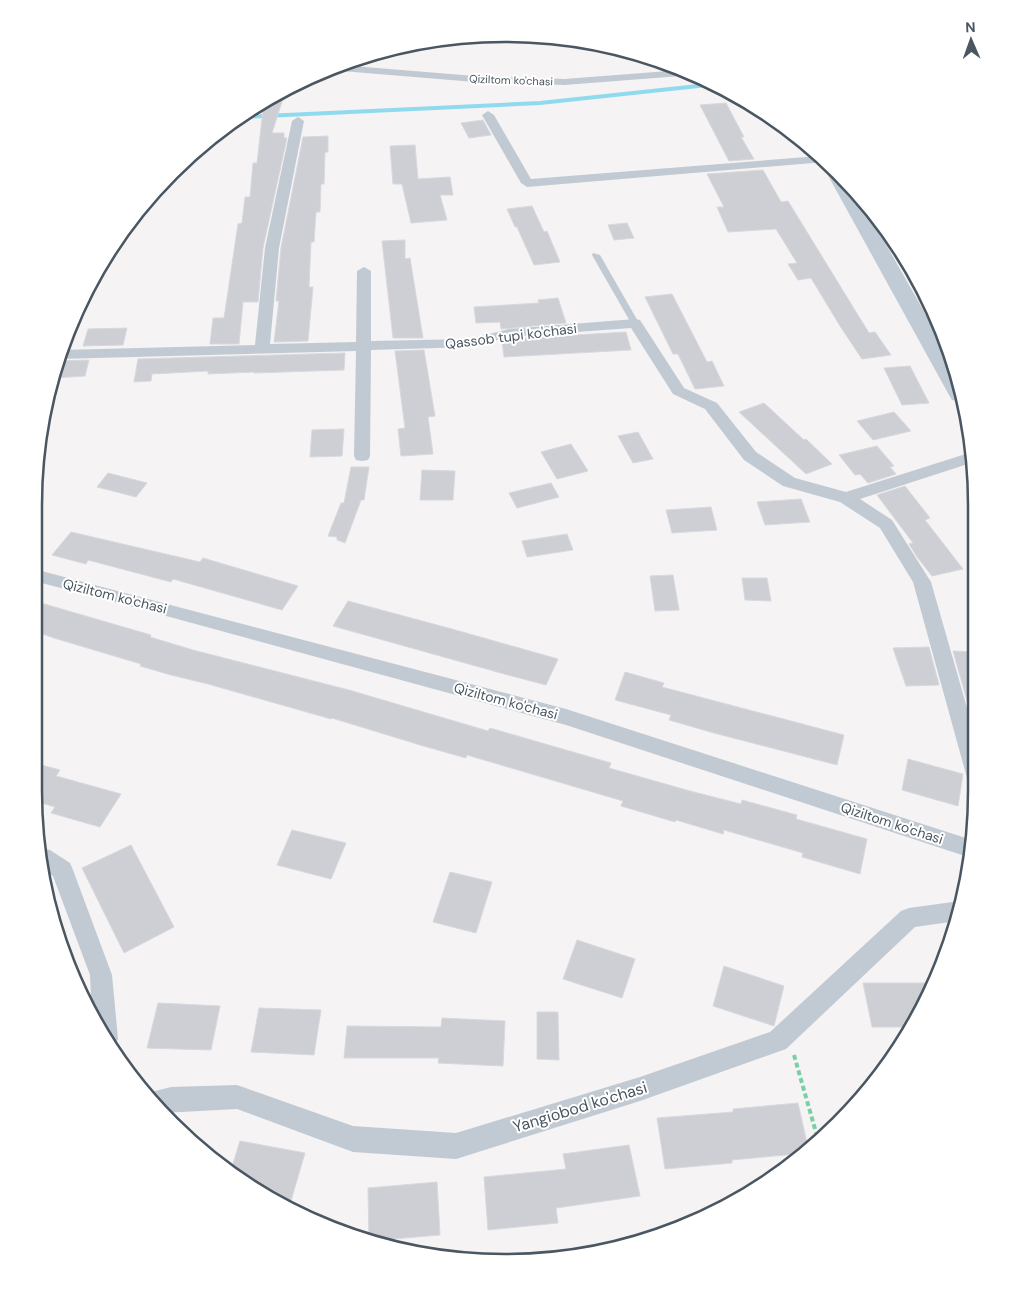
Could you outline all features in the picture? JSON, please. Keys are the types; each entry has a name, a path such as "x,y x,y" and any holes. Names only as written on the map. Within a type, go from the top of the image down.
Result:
{"main road":[{"path":"848,194 942,351"}],"street":[{"name":"Qiziltom ko'chasi","path":"351,69 475,79 564,82 673,74"},
{"path":"488,115 527,183 814,160"},
{"path":"262,349 272,248 298,121"},
{"path":"362,456 365,346 364,271"},
{"path":"635,324 678,391 711,406 750,456 789,482 846,498 886,524 922,582 968,746"},
{"name":"Qassob tupi ko'chasi","path":"68,355 469,343 509,333 635,324"},
{"path":"846,498 966,459"},
{"name":"Qiziltom ko'chasi","path":"42,577 136,600 566,717 966,847"},
{"path":"47,861 62,870 101,975 105,1022"},
{"name":"Yangiobod ko'chasi","path":"161,1101 238,1097 353,1139 456,1146 640,1089 778,1042 909,918 953,912"}],"lane":[{"path":"596,255 635,324"}],"path":[{"path":"788,1032 816,1135"}],"building":[{"path":"282,100 272,133 284,133 284,138 287,138 263,248 258,302 243,302 239,344 210,344 213,318 224,318 238,224 242,223 245,197 250,197 253,163 257,163 263,112"},
{"path":"726,103 744,137 741,137 754,159 729,161 700,105"},
{"path":"483,120 491,135 469,138 461,123"},
{"path":"328,136 328,152 325,152 324,184 321,184 320,212 316,212 314,242 311,242 309,287 313,287 308,341 274,342 279,301 276,301 281,248 303,137"},
{"path":"415,145 418,179 450,177 453,195 440,195 447,220 411,223 402,184 393,184 390,146"},
{"path":"763,170 781,202 788,201 869,333 875,332 891,355 862,359 811,278 798,280 788,264 797,263 776,229 728,232 717,207 724,207 707,174"},
{"path":"532,206 544,232 547,231 560,262 534,265 507,209"},
{"path":"627,223 634,238 614,240 608,225"},
{"path":"405,240 405,259 410,258 423,338 393,338 382,241"},
{"path":"672,294 707,362 712,361 724,386 695,389 678,354 673,354 645,297"},
{"path":"558,298 566,323 501,329 500,322 476,323 474,307 539,303 538,300"},
{"path":"127,328 123,345 83,346 88,329"},
{"path":"626,332 631,350 504,357 502,341 509,339"},
{"path":"424,350 435,416 428,417 433,454 401,456 398,429 405,428 395,351"},
{"path":"345,353 344,370 208,374 208,371 152,374 151,381 134,382 138,359"},
{"path":"89,360 85,376 61,378 66,361"},
{"path":"910,366 929,403 902,405 884,368"},
{"path":"764,403 832,464 806,474 739,412"},
{"path":"894,412 911,431 873,440 857,421"},
{"path":"344,429 342,456 310,457 312,430"},
{"path":"638,432 653,459 633,463 618,436"},
{"path":"571,444 588,471 557,479 541,452"},
{"path":"877,446 894,466 890,467 896,474 868,483 860,474 855,475 839,455"},
{"path":"351,467 369,467 364,500 361,500 345,543 337,540 337,537 328,536 341,503 344,503"},
{"path":"422,470 455,471 453,500 420,500"},
{"path":"108,473 147,483 136,497 97,487"},
{"path":"551,483 559,497 517,508 509,493"},
{"path":"905,486 930,518 925,520 963,569 932,576 917,557 909,544 913,543 877,495"},
{"path":"801,499 810,522 765,525 757,502"},
{"path":"711,507 717,530 672,533 666,510"},
{"path":"71,532 200,562 203,558 298,586 282,610 173,579 171,582 88,560 86,564 52,555"},
{"path":"567,534 573,550 527,557 522,541"},
{"path":"673,575 679,610 655,611 650,576"},
{"path":"742,578 767,578 771,601 745,600"},
{"path":"348,601 558,659 546,685 333,626"},
{"path":"42,603 151,635 150,637 193,650 349,690 488,731 490,728 611,763 609,768 690,791 741,804 742,800 797,815 796,819 867,839 860,874 802,857 803,853 724,830 723,834 676,820 675,822 621,806 623,801 467,755 466,758 332,718 171,675 42,634"},
{"path":"929,647 939,685 906,686 893,648"},
{"path":"953,651 968,652 968,704"},
{"path":"625,672 664,683 662,687 844,735 837,765 669,720 671,715 615,700"},
{"path":"908,759 963,774 958,806 902,790"},
{"path":"42,765 60,770 56,776 121,794 100,827 51,813 55,807 42,803"},
{"path":"292,830 346,843 331,879 277,865"},
{"path":"131,845 174,927 124,953 82,868"},
{"path":"450,872 492,882 476,933 433,922"},
{"path":"577,940 635,959 622,998 563,979"},
{"path":"724,966 784,986 774,1026 713,1006"},
{"path":"863,983 925,983 921,996 904,1027 872,1027"},
{"path":"158,1003 220,1006 211,1050 147,1048"},
{"path":"259,1008 321,1010 314,1055 251,1052"},
{"path":"537,1012 558,1012 559,1060 537,1059"},
{"path":"442,1018 505,1021 503,1066 438,1063 439,1058 344,1058 347,1026 441,1027"},
{"path":"798,1103 807,1143 793,1154 732,1160 732,1163 665,1169 657,1118 733,1112 733,1109"},
{"path":"240,1141 305,1153 291,1201 233,1165"},
{"path":"629,1145 640,1196 556,1208 558,1223 488,1230 484,1177 566,1169 563,1154"},
{"path":"437,1182 440,1235 388,1239 369,1234 368,1188"}],"waterway":[{"path":"256,116 540,103 700,86"}]}
